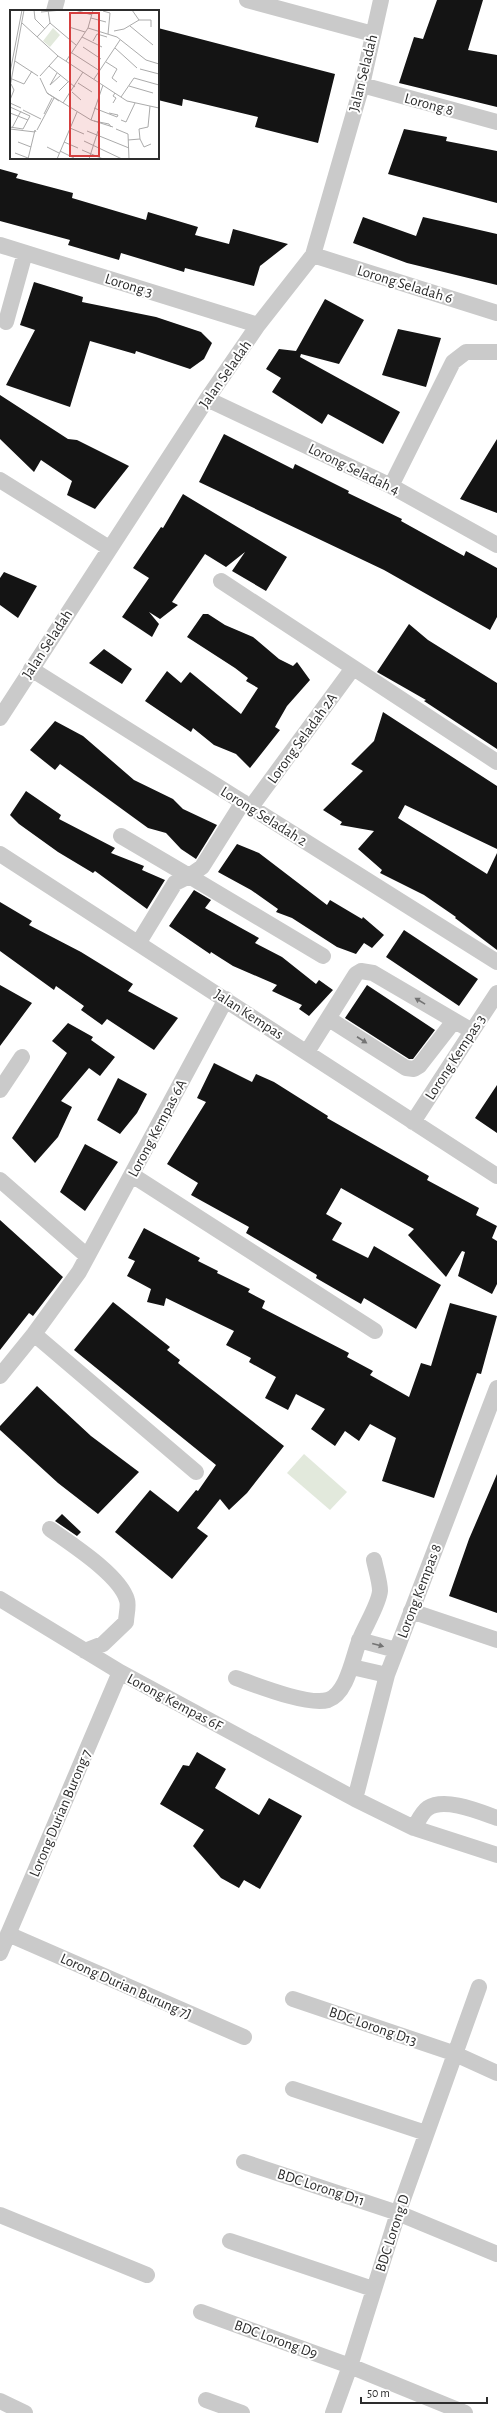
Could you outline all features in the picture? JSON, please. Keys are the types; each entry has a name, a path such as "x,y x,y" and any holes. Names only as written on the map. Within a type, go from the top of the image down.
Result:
{"street":[{"path":"54,10 57,0"},
{"path":"247,0 373,34"},
{"name":"Jalan Seladah","path":"0,718 207,399 258,325 313,255 362,85 381,0"},
{"name":"Lorong 8","path":"362,85 497,122"},
{"name":"Lorong 3","path":"0,245 258,325"},
{"path":"6,322 25,253"},
{"name":"Lorong Seladah 6","path":"313,255 497,313"},
{"path":"391,486 454,362 466,352 497,352"},
{"name":"Lorong Seladah 4","path":"207,399 391,486 497,545"},
{"path":"0,480 109,548"},
{"path":"221,581 497,762"},
{"name":"Lorong Seladah 2A","path":"139,942 174,883 202,867 247,805 353,668"},
{"name":"Lorong Seladah 2","path":"31,669 497,962"},
{"path":"121,836 323,956"},
{"name":"Jalan Kempas","path":"0,854 139,942 497,1176"},
{"path":"307,1052 356,974 361,971 373,972 454,1022 472,1031"},
{"name":"Lorong Kempas 3","path":"414,1122 497,993"},
{"name":"Lorong Kempas 6A","path":"0,1376 73,1282 226,999"},
{"path":"329,1019 406,1068 414,1069 419,1066 454,1022"},
{"path":"0,1090 22,1057"},
{"path":"132,1175 375,1331"},
{"path":"0,1180 87,1256"},
{"path":"34,1334 196,1472"},
{"name":"Lorong Kempas 8","path":"355,1799 387,1675 497,1388"},
{"path":"50,1529 88,1556 115,1580 127,1600 126,1622 103,1644 85,1650"},
{"path":"236,1678 286,1695 308,1700 328,1700 336,1694 352,1667 359,1640 380,1591 374,1560"},
{"name":"Lorong Kempas 6F","path":"0,1599 120,1672 355,1799 414,1828 497,1855"},
{"path":"411,1611 497,1640"},
{"path":"359,1640 396,1650"},
{"path":"352,1667 387,1675"},
{"name":"Lorong Durian Burong 7","path":"0,1953 120,1672"},
{"path":"414,1828 427,1808 436,1804 459,1805 497,1818"},
{"name":"Lorong Durian Burung 7J","path":"8,1934 244,2037"},
{"name":"BDC Lorong D","path":"332,2413 350,2366 398,2213 454,2053 479,1987"},
{"name":"BDC Lorong D13","path":"293,1999 454,2053 497,2073"},
{"path":"293,2089 426,2132"},
{"name":"BDC Lorong D11","path":"244,2162 398,2213 497,2254"},
{"path":"0,2215 147,2275"},
{"path":"230,2241 374,2289"},
{"name":"BDC Lorong D9","path":"201,2312 350,2366 465,2413"},
{"path":"0,2400 25,2413"},
{"path":"206,2400 242,2413"}],"shaded area":[{"path":"304,1454 347,1492 330,1510 287,1473"}],"building":[{"path":"437,0 483,0 468,50 497,55 497,107 399,83 414,37 423,39"},
{"path":"159,28 335,74 318,143 255,127 258,117 183,99 182,106 159,100"},
{"path":"404,129 447,137 446,141 497,151 497,203 388,174"},
{"path":"0,169 18,174 16,178 73,193 72,198 146,220 148,212 198,227 195,235 229,244 233,229 288,244 260,266 254,286 185,268 184,272 121,253 119,260 68,245 70,240 0,221"},
{"path":"363,217 416,236 423,217 497,234 497,285 407,263 353,243"},
{"path":"34,282 83,297 82,302 156,317 201,332 212,343 204,359 190,369 136,351 135,354 90,341 70,407 6,385 35,330 20,325"},
{"path":"325,299 364,320 339,364 301,354 300,357 400,412 383,444 328,414 322,424 272,392 281,378 266,369 279,349 296,351"},
{"path":"398,329 441,338 426,387 382,375"},
{"path":"0,395 68,439 77,440 129,466 95,509 67,495 72,481 41,460 34,472 0,439"},
{"path":"224,434 293,469 295,464 349,491 348,493 402,519 401,521 464,556 466,551 497,568 497,617 490,630 384,570 199,482"},
{"path":"497,439 497,513 460,499"},
{"path":"183,494 287,557 266,591 232,571 245,552 226,567 205,554 172,602 178,605 160,619 149,612 159,624 152,637 122,617 149,578 133,568 161,527 163,528"},
{"path":"4,572 37,586 18,618 0,605 0,578"},
{"path":"203,614 208,614 225,625 253,637 279,659 293,666 297,662 310,680 287,706 275,727 280,730 250,768 236,754 214,745 193,728 191,732 145,701 167,671 181,683 190,672 241,714 258,688 246,681 248,678 235,668 187,637"},
{"path":"409,624 428,640 497,683 497,749 424,701 426,700 377,672"},
{"path":"104,649 132,669 122,684 89,663"},
{"path":"383,712 497,786 497,849 405,805 398,818 487,874 497,853 497,950 455,918 456,917 424,895 380,873 382,870 358,849 374,831 340,825 342,822 323,810 363,771 351,764 374,741"},
{"path":"55,721 83,736 134,780 173,799 183,809 217,825 196,859 181,849 166,833 148,828 60,764 55,770 30,750"},
{"path":"26,791 61,815 59,819 115,848 111,853 144,866 142,870 165,880 147,909 95,871 93,873 58,852 19,824 10,815"},
{"path":"237,844 259,853 327,905 330,900 362,919 363,917 384,935 372,948 364,943 356,954 337,947 292,918 276,912 278,909 251,890 218,872"},
{"path":"194,890 211,900 205,908 259,938 255,943 282,957 316,984 319,980 333,990 309,1016 299,1009 302,1005 272,991 277,985 233,966 211,952 210,954 169,926"},
{"path":"0,902 32,921 29,925 81,952 133,984 128,991 178,1018 154,1050 107,1019 102,1025 81,1010 84,1006 56,986 54,990 0,951"},
{"path":"404,930 478,979 459,1006 386,957"},
{"path":"0,985 32,1003 0,1046"},
{"path":"367,985 435,1030 413,1059 409,1059 345,1018"},
{"path":"68,1023 93,1037 91,1040 115,1057 100,1076 89,1068 61,1101 72,1107 58,1137 35,1163 12,1138 67,1053 52,1041"},
{"path":"214,1063 252,1082 256,1074 274,1082 328,1116 327,1118 429,1176 427,1180 479,1208 476,1215 497,1226 492,1238 497,1241 497,1284 492,1294 458,1276 465,1252 462,1251 446,1277 408,1235 414,1229 341,1188 326,1214 342,1223 332,1240 368,1258 374,1246 441,1285 416,1329 364,1298 361,1304 316,1278 317,1275 246,1233 249,1227 191,1195 198,1183 167,1164 206,1102 197,1098"},
{"path":"118,1078 147,1094 137,1113 120,1134 97,1120"},
{"path":"497,1085 497,1133 475,1118"},
{"path":"85,1144 118,1162 85,1211 60,1192"},
{"path":"0,1220 63,1277 33,1316 29,1313 0,1350"},
{"path":"144,1228 200,1258 198,1261 218,1271 217,1273 250,1289 248,1292 265,1301 262,1308 349,1353 347,1357 373,1371 370,1375 409,1397 421,1363 431,1366 450,1303 497,1316 481,1374 477,1373 434,1498 382,1481 396,1438 370,1424 359,1441 345,1431 335,1446 311,1429 325,1409 296,1394 288,1410 265,1398 276,1377 249,1362 251,1358 226,1345 234,1331 166,1298 164,1306 147,1302 151,1289 127,1276 135,1261 128,1258"},
{"path":"113,1302 170,1347 167,1350 180,1360 178,1363 284,1446 247,1493 229,1510 220,1499 197,1528 208,1536 172,1579 115,1532 150,1490 178,1512 196,1490 198,1491 216,1465 74,1350"},
{"path":"37,1386 91,1436 139,1472 98,1514 58,1483 0,1430 0,1426"},
{"path":"497,1474 497,1613 449,1596 469,1539"},
{"path":"62,1514 81,1532 77,1536 55,1521"},
{"path":"197,1752 226,1769 215,1788 259,1815 269,1798 302,1816 260,1889 244,1880 239,1888 221,1878 193,1846 204,1830 160,1804 183,1765 189,1766"}]}
